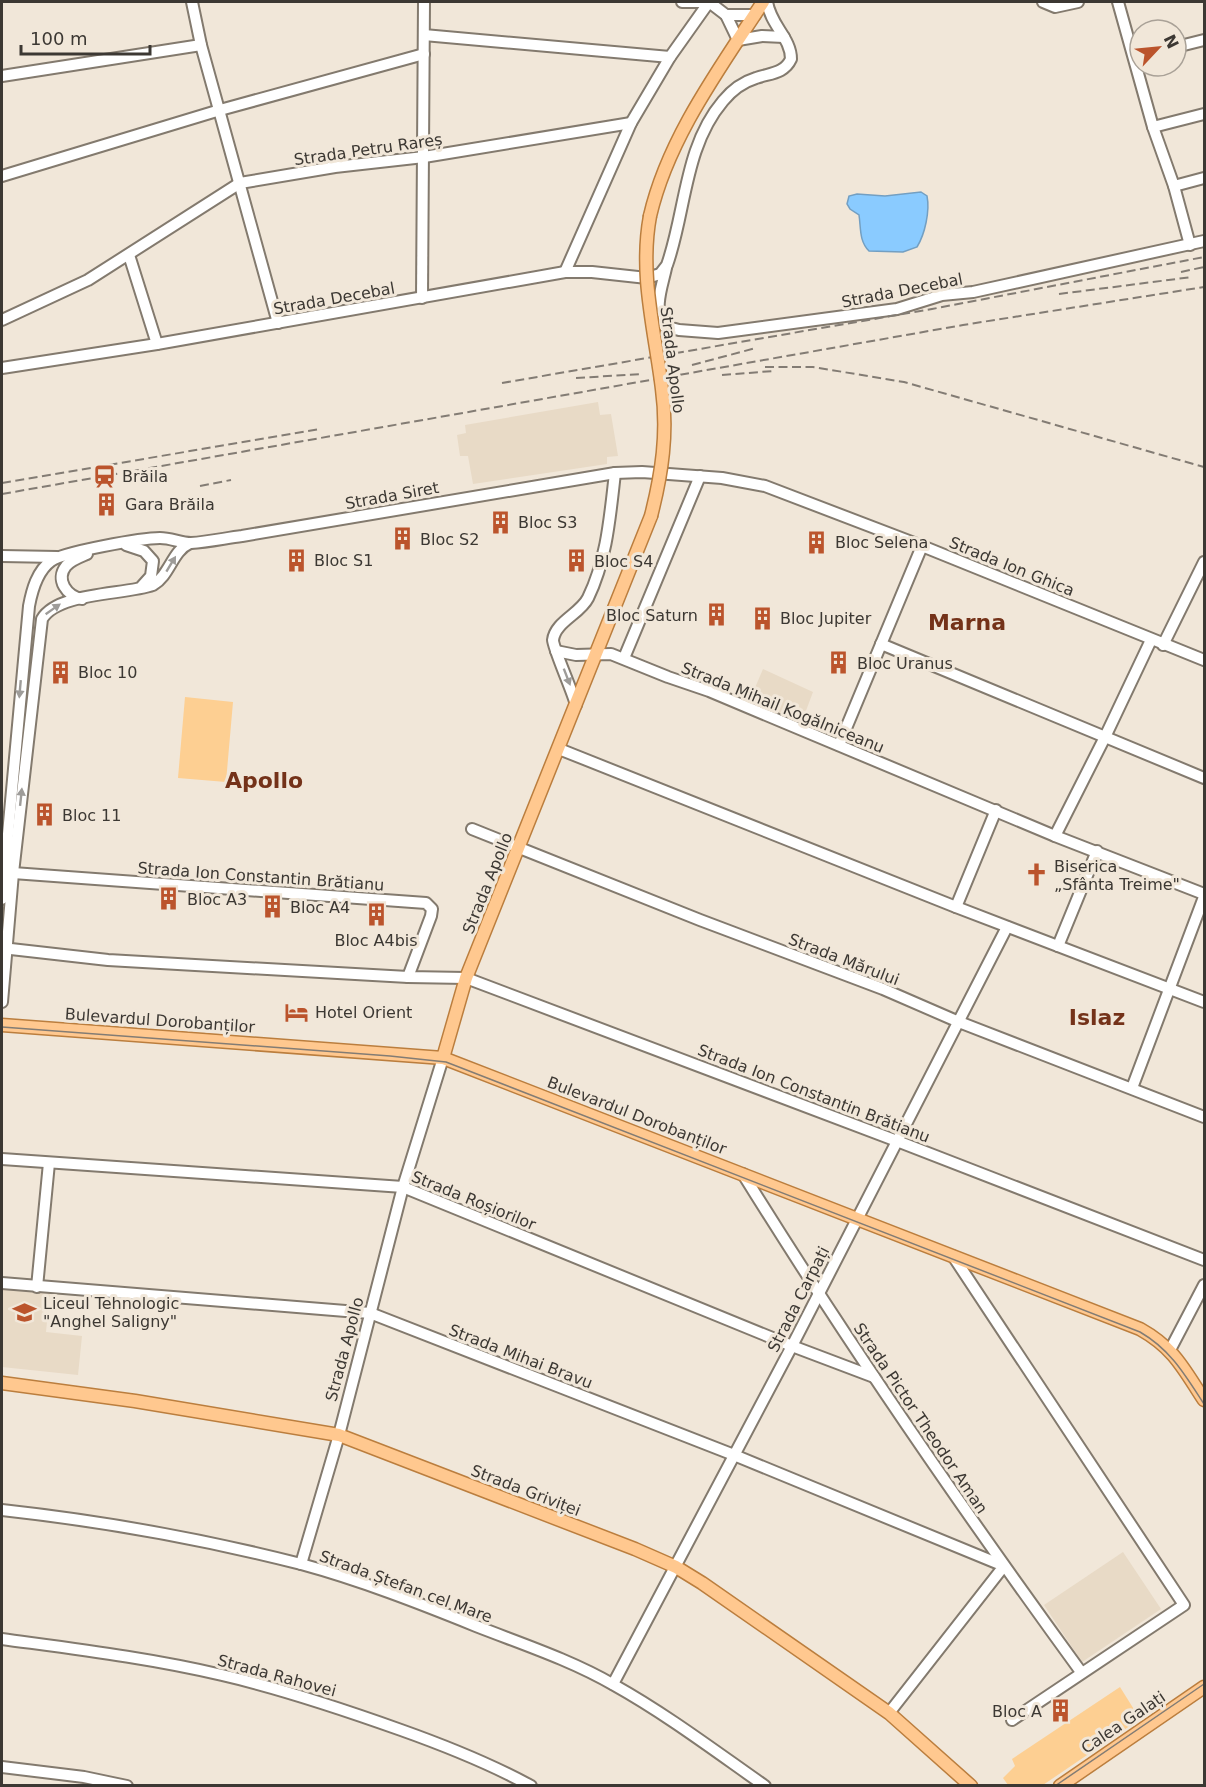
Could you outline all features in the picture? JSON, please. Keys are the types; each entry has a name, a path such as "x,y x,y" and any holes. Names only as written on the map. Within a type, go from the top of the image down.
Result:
{"main road":[{"name":"Strada Apollo","path":"443,1058 466,978 651,516 663,460 664,427 662,389 646,276 646,250 650,216 659,183 676,142 738,40 765,2"},
{"name":"Bulevardul Dorobanților","path":"2,1025 443,1058 1140,1329 1156,1338 1170,1350 1204,1400"},
{"name":"Strada Griviței","path":"2,1383 146,1402 339,1435 635,1549 676,1567 889,1713 971,1785"},
{"name":"Calea Galați","path":"1060,1785 1204,1687"}],"street":[{"path":"192,2 201,45 278,322"},
{"path":"422,298 424,2"},
{"path":"682,2 709,2 726,15 738,40 762,36 784,37"},
{"path":"565,272 631,123 670,57 709,2"},
{"name":"Strada Decebal","path":"765,2 774,24 784,37 791,52 791,59 783,70 758,77 733,90 717,108 699,143 661,289 658,310 664,326 679,330 718,333 897,309 942,295 973,292 1204,242"},
{"path":"1042,2 1055,7 1078,2"},
{"path":"1118,2 1128,30"},
{"path":"726,15 754,15"},
{"path":"424,35 670,57"},
{"path":"1188,44 1204,40"},
{"path":"2,76 201,45"},
{"path":"2,176 220,110 424,54"},
{"path":"1142,78 1153,127 1174,186 1190,245"},
{"path":"1153,127 1204,114"},
{"name":"Strada Petru Rareș","path":"2,320 78,285 240,183 335,167 424,157 631,123"},
{"path":"1174,186 1204,178"},
{"path":"129,255 157,344"},
{"name":"Strada Decebal","path":"2,365 157,344 565,272 592,272 647,278 660,274 667,265"},
{"path":"576,705 567,675 553,644 557,631 582,607 599,569 609,528 615,473"},
{"name":"Strada Siret","path":"2,556 57,557 162,538 190,543 615,473 667,474"},
{"name":"Strada Ion Ghica","path":"667,474 744,481 765,486 922,546 1204,660"},
{"path":"624,658 700,476"},
{"path":"2,1002 4,948 40,626 46,612 53,607 157,583 179,552 190,543"},
{"path":"122,544 144,551 151,557 153,572 149,580 139,588"},
{"path":"839,745 922,546"},
{"name":"Strada Siret","path":"82,599 67,591 62,575 69,563 98,548"},
{"path":"2,899 27,614 33,590 42,570 57,557"},
{"path":"1163,645 1203,569"},
{"path":"1055,836 1151,640"},
{"path":"881,644 1204,778"},
{"name":"Strada Mihail Kogălniceanu","path":"556,651 576,656 608,653 624,658 709,691 1055,836 1097,851"},
{"path":"559,749 956,907 1204,1002"},
{"path":"956,907 996,810"},
{"name":"Strada Mărului","path":"472,829 883,989 959,1022 1204,1118"},
{"path":"1058,946 1097,851 1204,895 1132,1088"},
{"name":"Strada Ion Constantin Brătianu","path":"13,873 426,903 432,909 431,916 408,977"},
{"name":"Strada Carpați","path":"614,1684 792,1346 1007,927"},
{"name":"Strada Ion Constantin Brătianu","path":"4,948 108,960 408,977 466,978 1204,1260"},
{"name":"Strada Apollo","path":"301,1564 339,1435 403,1187 443,1058"},
{"name":"Strada Roșiorilor","path":"2,1159 403,1187 792,1346 874,1377"},
{"path":"37,1287 49,1163"},
{"name":"Strada Pictor Theodor Aman","path":"743,1174 874,1377 1004,1566 1082,1672"},
{"path":"953,1256 1184,1605 1012,1720"},
{"name":"Strada Mihai Bravu","path":"2,1282 37,1287 370,1313 734,1455 1004,1566"},
{"path":"1170,1350 1204,1285"},
{"name":"Strada Ștefan cel Mare","path":"2,1510 168,1534 301,1564 374,1587 472,1624 614,1684 765,1785"},
{"path":"889,1713 1004,1566"},
{"name":"Strada Rahovei","path":"2,1639 174,1665 267,1686 347,1710 441,1745 531,1785"},
{"path":"2,1767 127,1785"}],"shaded area":[{"path":"598,402 600,415 611,414 618,456 607,457 607,464 473,484 468,456 460,456 457,435 466,433 465,425"},
{"path":"763,669 813,692 801,724 760,708 758,700 751,697"},
{"path":"185,697 233,702 226,782 178,778"},
{"name":"Liceul Tehnologic \"Anghel Saligny\"","path":"2,1286 50,1291 46,1332 82,1336 78,1375 2,1367"},
{"path":"1123,1552 1161,1609 1082,1662 1044,1605"},
{"path":"1120,1687 1140,1719 1043,1785 1008,1785 1003,1778 1015,1766 1012,1759"}],"water":[{"path":"921,192 927,196 928,208 924,229 917,247 903,252 869,251 862,239 859,215 847,204 849,196 857,194 885,196"}],"tram line":[{"path":"2,1027 446,1062 1140,1332 1169,1355 1204,1404"},
{"path":"1055,1786 1204,1684"}],"railway":[{"path":"502,383 932,309 1204,257"},
{"path":"1181,272 1204,267"},
{"path":"1059,294 1192,277"},
{"path":"2,494 963,325 1204,287"},
{"path":"692,365 756,348"},
{"path":"765,367 813,367 904,382 1204,467"},
{"path":"722,375 773,371"},
{"path":"576,378 642,374"},
{"path":"2,483 320,429"},
{"path":"200,486 231,480"}],"place":[{"name":"Brăila","path":"104,476"},
{"name":"Gara Brăila","path":"107,504"},
{"name":"Bloc S3","path":"500,522"},
{"name":"Bloc S2","path":"402,539"},
{"name":"Bloc Selena","path":"817,542"},
{"name":"Bloc S1","path":"296,560"},
{"name":"Bloc S4","path":"576,561"},
{"name":"Bloc Saturn","path":"716,615"},
{"name":"Bloc Jupiter","path":"762,618"},
{"name":"Bloc Uranus","path":"839,663"},
{"name":"Bloc 10","path":"60,672"},
{"name":"Bloc 11","path":"44,815"},
{"name":"Biserica „Sfânta Treime\"","path":"1036,875"},
{"name":"Bloc A3","path":"169,899"},
{"name":"Bloc A4","path":"272,907"},
{"name":"Bloc A4bis","path":"376,915"},
{"name":"Hotel Orient","path":"297,1012"},
{"name":"Liceul Tehnologic \"Anghel Saligny\"","path":"25,1312"},
{"name":"Bloc A","path":"1060,1711"}],"district":[{"name":"Marna","path":"967,622"},
{"name":"Apollo","path":"264,780"},
{"name":"Islaz","path":"1097,1017"}]}
